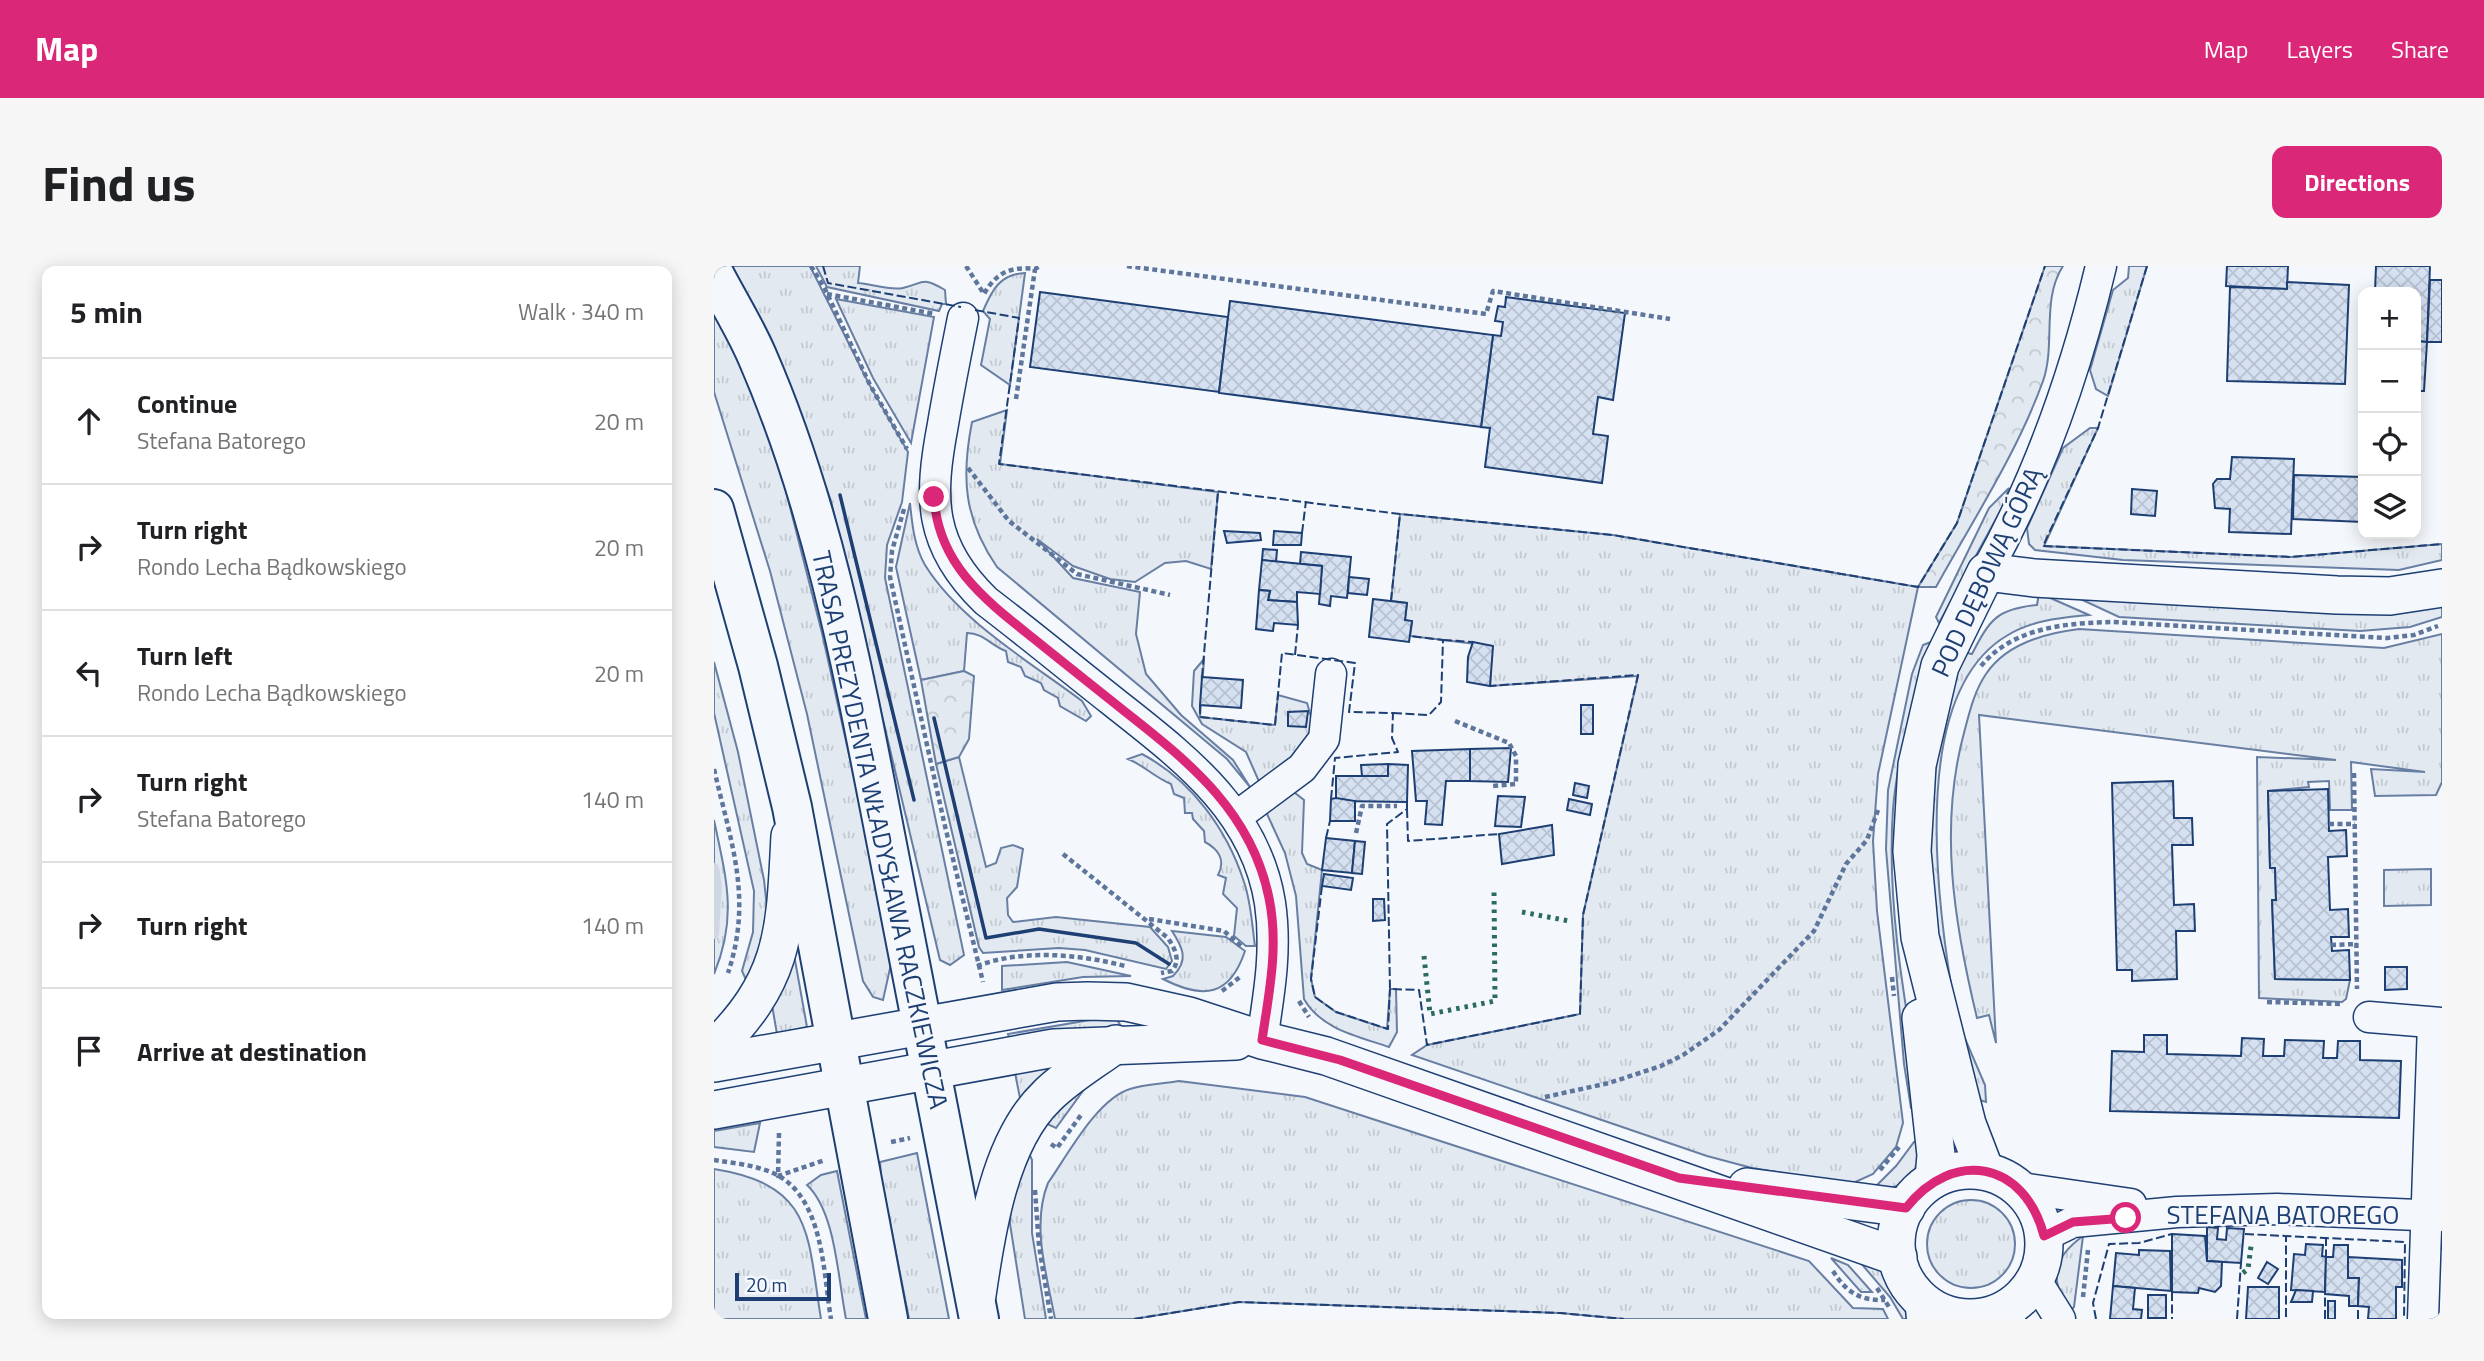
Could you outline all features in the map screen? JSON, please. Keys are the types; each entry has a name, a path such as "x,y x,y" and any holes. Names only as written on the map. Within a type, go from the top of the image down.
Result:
{"main road":[{"name":"TRASA PREZYDENTA WŁADYSŁAWA RACZKIEWICZA","path":"714,274 756,353 803,477 860,704 977,1311"},
{"path":"714,509 758,666 792,807 888,1319"}],"street":[{"name":"POD DĘBOWĄ GÓRĄ","path":"1985,1171 1967,1124 1920,937 1912,851 1917,765 1940,666 1986,572 2012,527 2055,420 2101,266"},
{"path":"962,313 933,486 936,518 950,558 986,601 1198,770 1236,817 1263,874 1273,927 1273,965 1262,1040"},
{"path":"1986,572 2034,578 2337,595 2390,596 2442,588"},
{"path":"1236,817 1302,768 1324,739 1331,674"},
{"path":"714,1049 742,1020 772,974 781,946 792,807"},
{"path":"1920,937 1920,1003 1936,1154 1934,1179"},
{"path":"714,1063 1057,1002 1113,1002 1189,1016 1262,1040 1340,1060 1898,1256"},
{"path":"2360,1005 2437,1023 2434,1216 2423,1319"},
{"path":"714,1110 1054,1048 1262,1040"},
{"path":"977,1311 994,1197 1024,1128 1046,1097 1116,1044"},
{"path":"2020,1188 2039,1217 2044,1236 2044,1252 2035,1279 2020,1298 1989,1317 1946,1314 1909,1305 1908,1283 1898,1256 1898,1230 1906,1208 1920,1189 1934,1179 1956,1171 1985,1171 1999,1175 2020,1188 2177,1212"},
{"path":"1679,1178 1906,1208"},
{"name":"STEFANA BATOREGO","path":"2044,1236 2073,1222 2177,1212 2277,1209 2434,1216"},
{"path":"2035,1279 2071,1311"}],"path":[{"path":"811,266 870,385 913,458"},
{"path":"966,266 984,294"},
{"path":"1126,266 1486,314 1493,291 1670,319"},
{"path":"827,294 962,313 984,294 993,279 1006,270 1038,268 1016,399"},
{"path":"961,458 1009,521 1077,574 1170,595"},
{"path":"905,505 892,551 890,577 977,965 1001,959 1038,956 1075,957 1132,967"},
{"path":"1973,676 1989,657 2007,644 2040,630 2076,622 2387,638 2414,635 2442,624"},
{"path":"1455,721 1509,743 1516,756 1516,784 1492,786"},
{"path":"714,769 740,885 741,908 740,932 721,993 742,1020"},
{"path":"2267,1002 2360,1005 2354,773"},
{"path":"1356,833 1362,806 1397,806"},
{"path":"1536,1099 1609,1083 1661,1066 1683,1055 1719,1030 1814,931 1846,864 1867,839 1880,806"},
{"path":"2329,824 2355,824"},
{"path":"1063,854 1168,938 1177,960 1172,971 1152,972"},
{"path":"1146,918 1224,931 1251,954"},
{"path":"2331,945 2357,944"},
{"path":"776,1097 780,1151 778,1176"},
{"path":"1051,1155 1084,1110"},
{"path":"1024,1128 1057,1148"},
{"path":"778,1176 858,1148 942,1132"},
{"path":"714,1160 761,1169 778,1176 799,1197 817,1231 831,1319"},
{"path":"1035,1186 1039,1245 1051,1319"},
{"path":"2071,1311 2089,1242"},
{"path":"1831,1268 1842,1284 1858,1298 1909,1305"}],"green space":[{"path":"724,266 810,266 869,384 908,452 902,502 887,545 885,578 964,955 950,965 940,960 831,501 791,394"},
{"path":"816,266 860,266 858,283 887,288 898,289 923,282 932,283 945,290 946,304 942,304 939,311 827,287"},
{"path":"2045,266 2063,266 2052,293 2049,352 2043,381 2021,434 1994,486 1936,587 1918,587 1957,523"},
{"path":"2129,266 2147,266 2108,396 2096,389 2090,370 2113,290 2128,278"},
{"path":"1025,273 1010,385 981,365 990,319 983,311 998,284 1009,276"},
{"path":"836,299 934,317 911,443 873,378"},
{"path":"714,307 741,353 772,436 822,633 891,944 891,964 883,1000 873,997 863,981 807,714 770,571 714,392"},
{"path":"1007,410 1000,464 1218,492 1211,569 1186,561 1165,563 1135,582 1110,579 1073,566 1037,539 1073,578 1140,592 1136,634 1146,674 1181,715 1233,760 1250,787 1227,759 997,567 986,549 972,515 966,480 967,462 972,422"},
{"path":"2090,428 2098,428 2044,546 2291,557 2442,544 2442,560 2399,570 2123,560 2035,550 2029,544 2027,528 2063,448"},
{"path":"2009,488 2002,508 1939,623 1936,617 1989,508"},
{"path":"910,503 918,550 939,585 976,622 1082,701 1091,716 1086,721 1060,706 1058,698 1044,690 1041,683 1025,676 1021,667 1008,662 1006,651 973,634 967,633 964,671 921,680 896,567"},
{"path":"1400,514 1613,535 1918,587 1878,774 1873,841 1877,911 1903,1123 1896,1147 1873,1174 1851,1184 1752,1168 1707,1156 1412,1055 1427,1045 1580,1014 1583,915 1638,676 1490,686 1492,646 1410,636 1412,622 1405,620 1407,603 1391,601"},
{"path":"2039,593 2089,615 2047,620 2027,626 2008,635 1975,665 1954,707 1941,757 1937,813 1938,870 1943,927 1957,1020 1939,973 1932,899 1930,826 1939,732 1963,652 1972,654 1984,632 1996,618 2012,609 2037,605"},
{"path":"2074,596 2442,605 2442,617 2410,627 2360,631 2119,617"},
{"path":"2079,629 2384,648 2442,634 2442,782 2436,795 2375,796 2371,769 2425,772 2351,762 2352,810 2330,810 2329,781 2308,782 2309,787 2268,791 2270,868 2275,868 2276,900 2272,901 2275,979 2350,980 2346,999 2342,1002 2259,998 2257,757 2336,760 1979,715 1996,1043 1989,1015 1977,1018 1962,946 1952,874 1952,801 1965,729 1982,680 2004,655 2040,637"},
{"path":"1931,642 1899,766 1893,809 1892,847 1892,885 1899,961 1923,1112 1911,1108 1904,1064 1886,849 1888,790 1912,674 1923,645"},
{"path":"1204,659 1200,717 1275,725 1278,695 1307,703 1314,727 1311,742 1261,786 1246,752 1202,724 1192,706 1194,671"},
{"path":"714,662 738,752 764,880 767,908 762,939 747,982 742,971 753,932 754,891 714,713"},
{"path":"964,671 974,676 969,739 959,757 936,764 921,680"},
{"path":"1142,754 1160,765 1191,792 1228,843 1244,882 1255,946 1246,946 1234,936 1237,908 1223,894 1226,878 1218,875 1221,860 1214,848 1205,842 1204,831 1193,819 1192,813 1185,813 1184,798 1174,794 1171,784 1128,759"},
{"path":"959,757 986,867 996,863 1001,848 1013,845 1023,849 1017,887 1007,898 1008,915 1013,922 1056,917 1150,927 1168,947 1172,961 1166,969 1085,950 1059,948 983,953 979,947 936,764"},
{"path":"1286,791 1295,793 1304,800 1302,853 1307,864 1322,870 1311,979 1315,997 1336,1012 1387,1029 1390,989 1396,989 1397,1032 1389,1047 1330,1024 1320,1018 1304,999 1296,896 1285,853 1267,814 1269,807"},
{"path":"714,820 726,879 728,915 726,934 714,974"},
{"path":"2431,869 2431,905 2384,906 2384,870"},
{"path":"1172,931 1226,937 1245,951 1232,977 1223,985 1214,990 1191,990 1163,979 1173,976 1183,959 1181,948"},
{"path":"793,949 807,1027 777,1034 772,1005"},
{"path":"1067,962 1131,976 1083,977 1002,990 1002,966"},
{"path":"1090,1020 1117,1020 1121,1026 1010,1041 1008,1034"},
{"path":"1966,1041 1985,1085 1986,1102 1976,1099 1963,1046"},
{"path":"1061,1063 1021,1103 1015,1073"},
{"path":"1179,1081 1305,1097 1809,1261 1853,1308 1883,1309 1888,1319 1624,1319 1560,1313 1239,1302 1134,1319 1055,1319 1041,1233 1043,1199 1048,1183 1084,1130 1106,1104 1136,1087"},
{"path":"1088,1084 1056,1128 1045,1123"},
{"path":"760,1123 754,1152 714,1147 714,1131"},
{"path":"1924,1141 1918,1164 1909,1178 1894,1187 1871,1191 1896,1166 1914,1142"},
{"path":"917,1153 949,1319 909,1319 881,1177 880,1162"},
{"path":"1029,1153 1032,1160 1032,1233 1046,1319 1025,1319 1010,1224 1011,1198"},
{"path":"714,1169 747,1177 771,1187 788,1201 800,1218 807,1238 821,1319 714,1319"},
{"path":"837,1171 866,1319 846,1319 830,1229 817,1197 807,1185 821,1175"},
{"path":"1971,1200 1988,1204 2002,1213 2011,1227 2015,1244 2011,1261 2002,1275 1988,1284 1971,1288 1954,1284 1940,1275 1931,1261 1927,1244 1931,1227 1940,1213 1954,1204"},
{"path":"2083,1236 2074,1307 2068,1313 2059,1290 2057,1271 2064,1254"},
{"path":"1831,1258 1848,1265 1872,1292 1861,1292"},
{"path":"1859,1261 1882,1267 1890,1288 1911,1319 1903,1319 1890,1297"}],"building":[{"path":"2227,266 2288,266 2287,289 2226,286"},
{"path":"2376,266 2430,266 2427,342 2421,341 2421,287 2375,287"},
{"path":"2430,280 2442,280 2442,342 2427,342"},
{"path":"2287,282 2349,285 2345,384 2227,381 2230,287 2287,289"},
{"path":"1040,292 1228,317 1219,392 1030,367"},
{"path":"1506,297 1625,313 1613,400 1598,397 1593,434 1608,436 1602,483 1485,467 1490,428 1481,427 1493,335 1501,336 1503,322 1495,321 1498,306 1505,307"},
{"path":"1230,301 1493,335 1481,427 1219,393"},
{"path":"2421,341 2427,342 2424,391 2421,391"},
{"path":"2232,457 2294,459 2291,534 2229,532 2230,509 2215,508 2213,484 2217,479 2230,479"},
{"path":"2294,475 2358,477 2358,522 2293,519"},
{"path":"2132,489 2157,491 2155,516 2131,514"},
{"path":"1224,531 1260,533 1261,540 1227,543"},
{"path":"1274,531 1302,533 1301,545 1273,545"},
{"path":"1263,549 1277,550 1276,562 1262,560"},
{"path":"1301,552 1351,557 1347,598 1331,596 1330,606 1319,604 1322,566 1300,564"},
{"path":"1262,560 1322,566 1320,594 1297,592 1297,602 1268,600 1270,591 1259,590"},
{"path":"1349,577 1369,579 1367,595 1348,593"},
{"path":"1259,590 1270,591 1268,600 1297,602 1298,625 1274,623 1273,631 1256,629"},
{"path":"1373,599 1407,603 1405,620 1412,621 1409,642 1369,637"},
{"path":"1473,642 1493,646 1490,686 1467,682 1468,657"},
{"path":"1202,677 1243,680 1241,708 1200,705"},
{"path":"1581,705 1593,705 1593,734 1581,734"},
{"path":"1308,711 1306,727 1288,726 1288,712"},
{"path":"1511,748 1508,782 1470,781 1470,749"},
{"path":"1470,749 1470,781 1446,781 1442,825 1425,824 1427,801 1416,801 1412,751"},
{"path":"1388,764 1408,765 1407,802 1336,801 1336,776 1388,776"},
{"path":"1388,764 1388,776 1362,776 1361,765"},
{"path":"2173,781 2174,818 2192,818 2193,845 2172,845 2174,905 2194,904 2195,931 2176,931 2177,979 2132,981 2132,970 2117,970 2112,783"},
{"path":"1575,783 1589,786 1587,798 1573,795"},
{"path":"2328,789 2329,831 2346,830 2347,856 2328,857 2330,910 2348,909 2349,937 2331,937 2332,951 2349,950 2350,980 2275,979 2272,900 2276,900 2275,868 2270,868 2268,791"},
{"path":"1498,796 1525,797 1521,827 1495,826"},
{"path":"1331,799 1355,801 1355,821 1330,821"},
{"path":"1569,799 1592,804 1590,815 1567,810"},
{"path":"1552,825 1554,855 1502,864 1499,834"},
{"path":"1326,838 1355,841 1352,873 1322,870"},
{"path":"1355,841 1365,842 1362,874 1352,873"},
{"path":"1324,874 1353,878 1351,890 1322,886"},
{"path":"1373,899 1384,899 1385,920 1373,921"},
{"path":"2385,967 2407,967 2407,989 2385,990"},
{"path":"2144,1035 2167,1035 2167,1054 2241,1056 2242,1038 2264,1039 2263,1056 2284,1056 2285,1040 2324,1041 2323,1058 2337,1058 2338,1041 2360,1041 2360,1060 2401,1061 2399,1118 2110,1111 2112,1051 2144,1052"},
{"path":"2207,1227 2218,1228 2217,1239 2226,1240 2227,1228 2244,1229 2241,1263 2207,1261"},
{"path":"2172,1234 2205,1236 2207,1261 2222,1262 2221,1286 2215,1292 2199,1288 2198,1293 2172,1292"},
{"path":"2306,1244 2323,1245 2322,1256 2326,1257 2325,1292 2291,1290 2294,1254 2305,1255"},
{"path":"2334,1245 2348,1245 2348,1278 2359,1278 2358,1306 2349,1306 2349,1296 2325,1294 2326,1257 2333,1257"},
{"path":"2139,1250 2170,1251 2171,1291 2113,1286 2116,1253 2139,1255"},
{"path":"2348,1257 2402,1260 2402,1287 2396,1287 2396,1319 2368,1319 2369,1307 2358,1306 2359,1278 2348,1278"},
{"path":"2267,1262 2278,1269 2268,1284 2258,1278"},
{"path":"2113,1286 2135,1288 2133,1309 2142,1310 2141,1319 2110,1319"},
{"path":"2248,1287 2279,1287 2279,1319 2246,1319"},
{"path":"2296,1290 2313,1291 2312,1302 2291,1302"},
{"path":"2148,1295 2166,1295 2166,1318 2148,1318"},
{"path":"2328,1301 2335,1301 2335,1319 2328,1319"}],"waterway":[{"path":"714,868 717,886 714,934"}],"hedge":[{"path":"1424,956 1430,1014 1495,1001 1494,890"},
{"path":"1522,912 1569,921"},
{"path":"2243,1273 2248,1269 2251,1246"}],"fence":[{"path":"823,266 828,283 961,307"},
{"path":"975,310 1019,318 999,464 1400,514 1613,535 1918,587 1957,523 2045,266"},
{"path":"2147,266 2098,428 2043,546 2291,557 2442,544"},
{"path":"1202,677 1218,492"},
{"path":"1302,533 1306,501"},
{"path":"1391,601 1400,514"},
{"path":"1295,655 1298,625"},
{"path":"1393,713 1429,715 1441,702 1443,640 1410,636"},
{"path":"1443,640 1473,642"},
{"path":"1200,705 1200,717 1275,725 1282,653 1355,663 1349,712 1393,713 1392,738 1398,752 1335,758 1331,799"},
{"path":"1407,802 1407,809 1387,824 1390,989 1419,990 1427,1045 1580,1014 1583,915 1638,675 1490,686"},
{"path":"1407,809 1408,841 1499,834"},
{"path":"1326,838 1330,821"},
{"path":"1322,886 1311,979 1315,997 1336,1012 1388,1029 1390,989"},
{"path":"2096,1319 2093,1303 2109,1244 2139,1243 2172,1234"},
{"path":"2245,1234 2405,1242 2404,1319"},
{"path":"2286,1237 2286,1317"},
{"path":"2326,1237 2326,1257"},
{"path":"2442,1245 2442,1250"},
{"path":"2237,1319 2241,1263"},
{"path":"2172,1292 2172,1319"},
{"path":"2325,1294 2325,1319"},
{"path":"1134,1319 1239,1302 1560,1313 1624,1319"},
{"path":"2358,1306 2358,1319"}],"wall":[{"path":"840,495 914,800"},
{"path":"934,718 986,938 1039,929 1136,943 1169,964"}],"route":[{"path":"934,497 936,518 946,549 956,568 974,589 1191,764 1225,801 1241,825 1263,874 1273,927 1273,965 1262,1040 1340,1060 1679,1178 1906,1208 1920,1189 1934,1179 1956,1171 1985,1171 2008,1180 2030,1199 2044,1236 2073,1222 2126,1218"}]}
